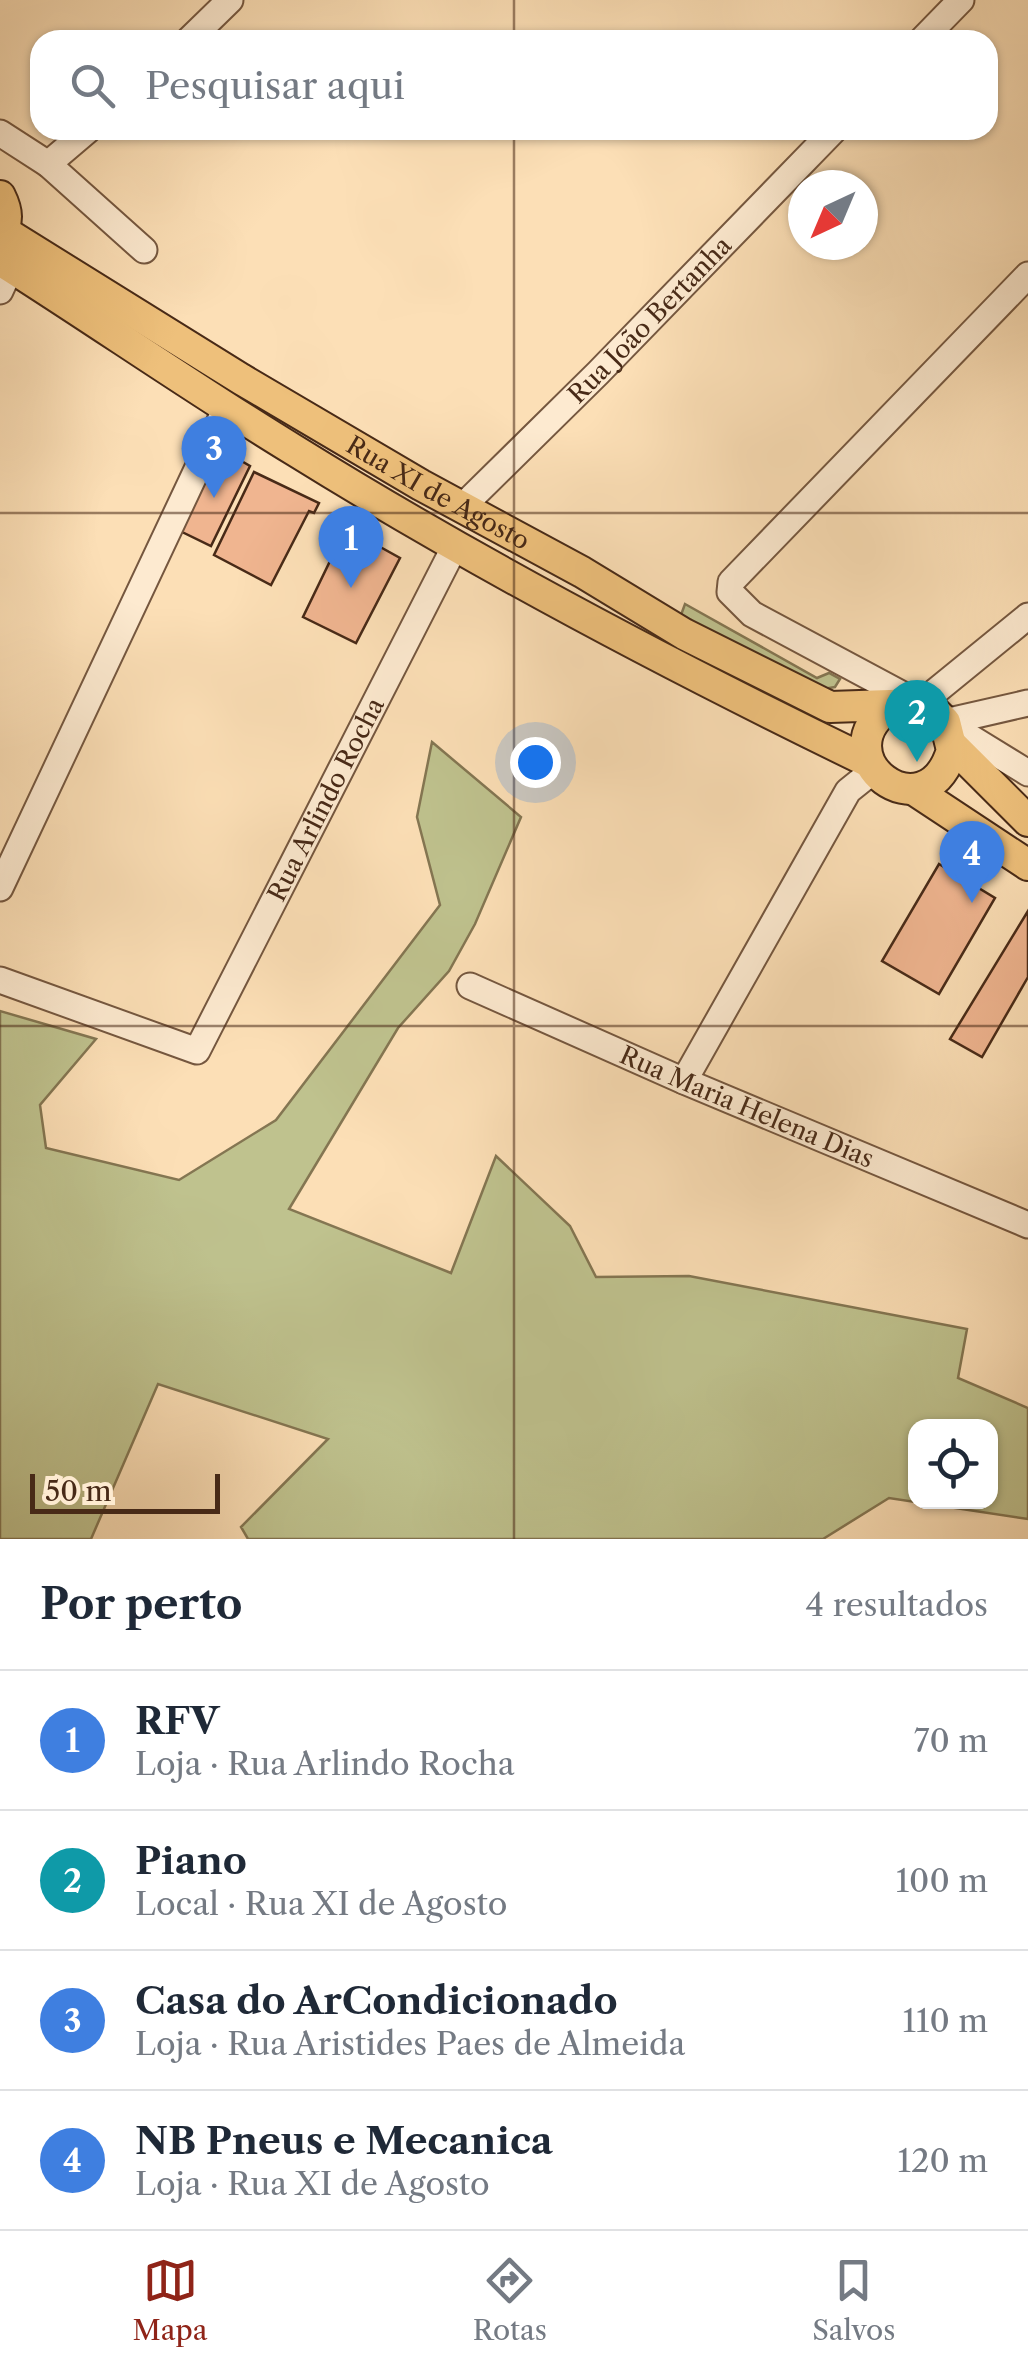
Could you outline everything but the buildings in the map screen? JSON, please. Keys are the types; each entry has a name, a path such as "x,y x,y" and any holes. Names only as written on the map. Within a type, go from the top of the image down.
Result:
{"main road":[{"path":"0,196 7,223 3,257"},
{"name":"Rua XI de Agosto","path":"3,257 240,380 582,572 684,634 830,708 926,719"},
{"name":"Rua XI de Agosto","path":"3,257 292,449 455,546 871,766"},
{"path":"926,719 948,764 927,786 898,788 884,781 871,766 866,742 869,727 878,715 926,719 1028,821"},
{"path":"912,789 1028,864"}],"street":[{"path":"200,30 230,0"},
{"path":"932,30 961,0"},
{"path":"0,132 48,164 144,250"},
{"path":"48,164 76,140"},
{"name":"Rua João Bertanha","path":"462,507 824,140"},
{"path":"1028,274 731,582 730,592 752,614 926,719 1028,773"},
{"path":"0,888 226,406"},
{"name":"Rua Arlindo Rocha","path":"0,980 197,1051 455,546"},
{"path":"926,719 1028,616"},
{"path":"926,719 1028,703"},
{"path":"684,1081 848,791 871,766"},
{"name":"Rua Maria Helena Dias","path":"470,986 684,1081 1028,1225"}],"green space":[{"path":"685,604 817,678 829,673 840,679 835,687 817,690 681,615"},
{"path":"432,742 521,817 475,924 449,971 398,1028 289,1209 451,1273 496,1156 570,1226 596,1277 689,1276 967,1329 958,1378 1028,1408 1028,1519 962,1509 998,1509 998,1419 908,1419 908,1501 889,1498 823,1539 248,1539 241,1527 328,1439 158,1384 91,1539 0,1539 0,1011 96,1039 40,1105 46,1148 179,1180 276,1120 440,905 417,817"}],"place":[{"name":"Casa do ArCondicionado","path":"214,498"},
{"name":"RFV","path":"351,588"},
{"name":"Piano","path":"917,762"},
{"name":"NB Pneus e Mecanica","path":"972,903"}]}
